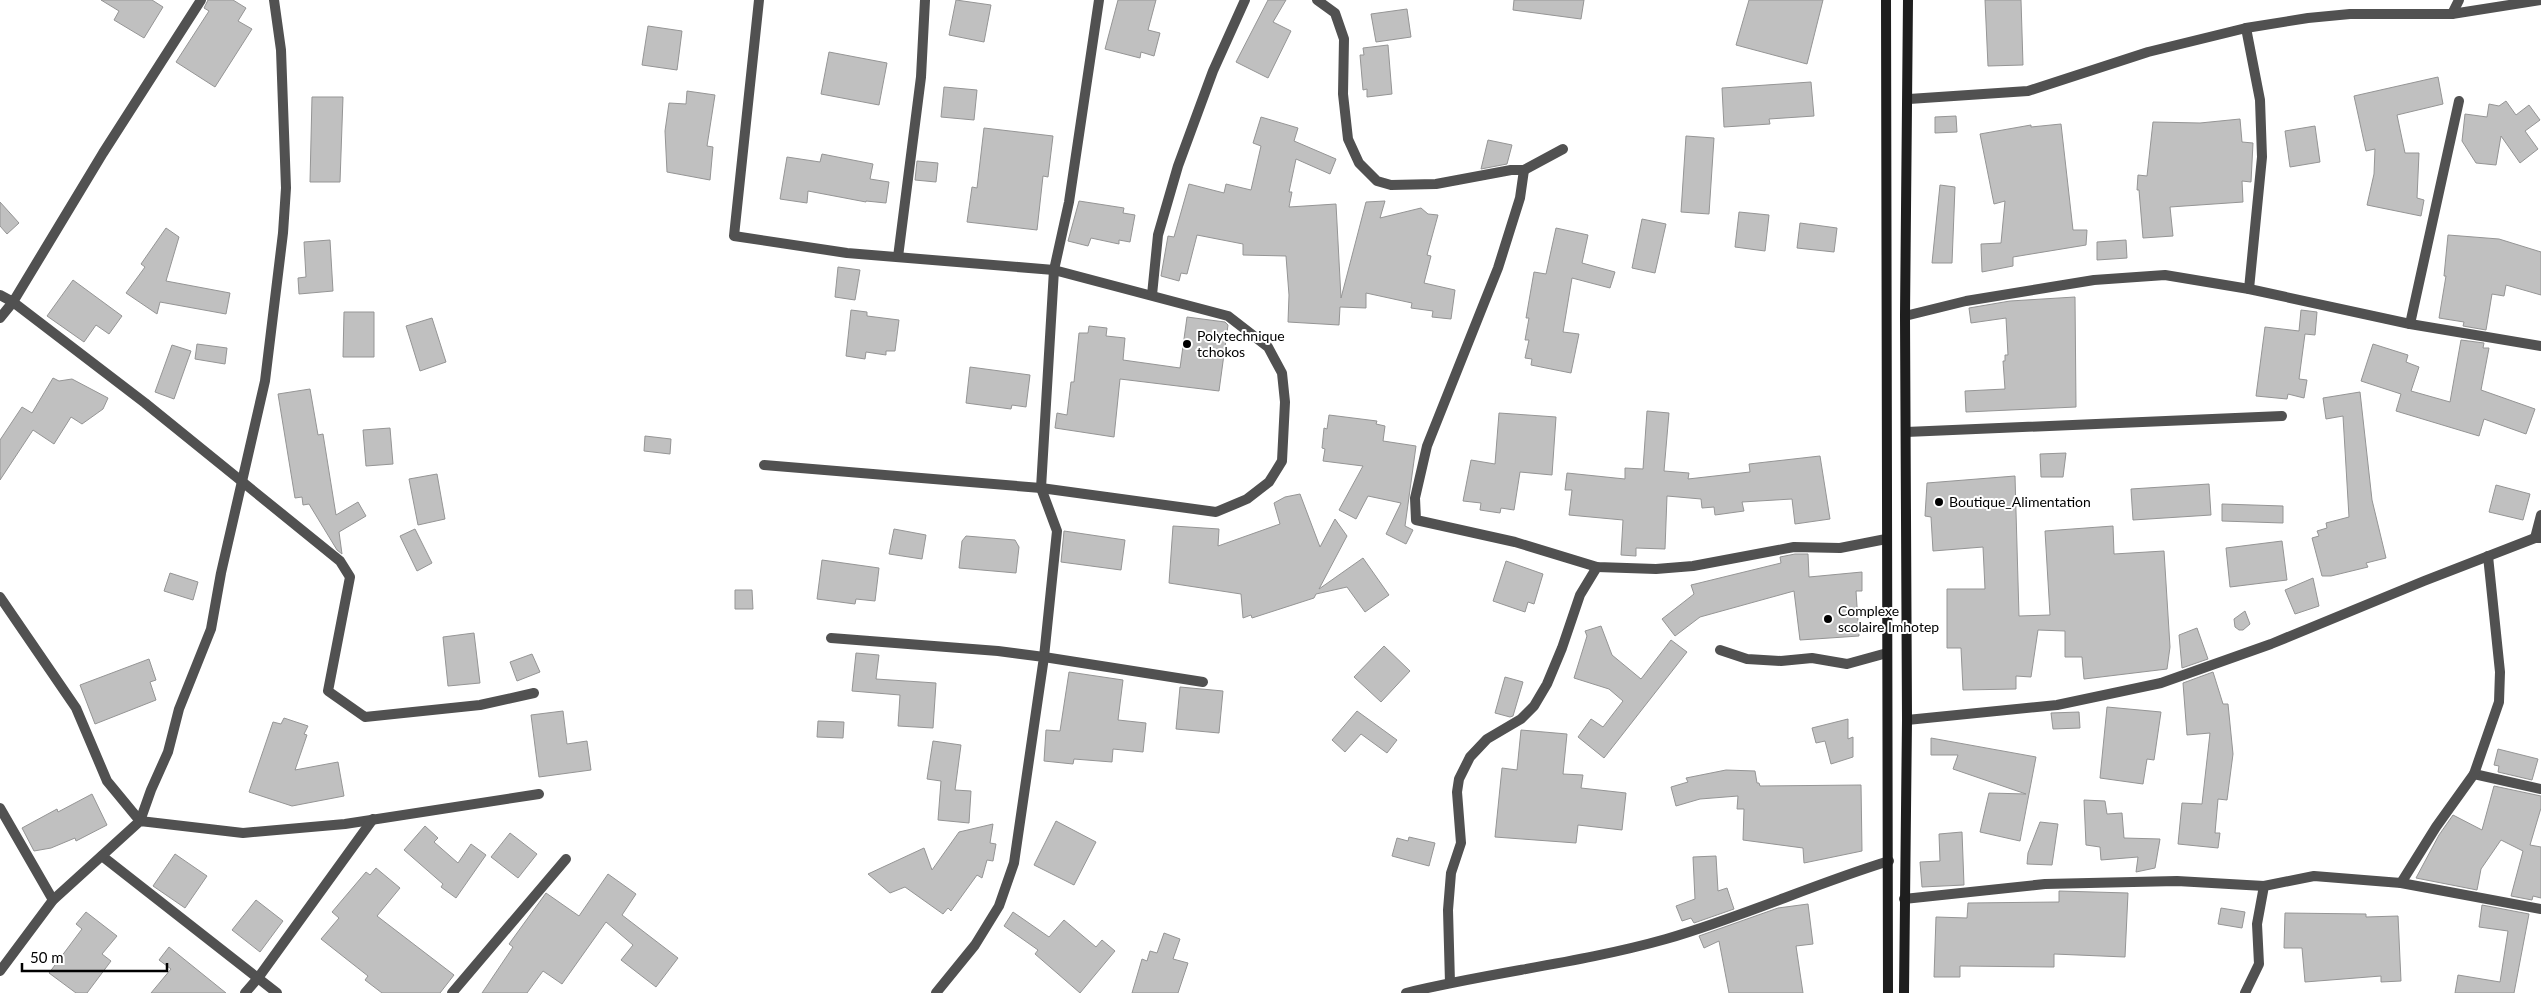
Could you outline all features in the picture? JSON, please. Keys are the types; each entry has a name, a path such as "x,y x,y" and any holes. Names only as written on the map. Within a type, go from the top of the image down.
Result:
{"main road":[{"path":"1886,0 1888,993"},
{"path":"1904,993 1908,720 1906,316 1909,99 1908,0"}],"street":[{"path":"0,318 12,302 103,153 201,0"},
{"path":"0,971 53,900 140,821 168,752 179,709 211,629 221,573 265,382 283,233 286,188 281,50 274,0"},
{"path":"759,0 734,236 847,253 1054,270 1228,316 1268,347 1282,373 1285,402 1282,462 1269,482 1247,499 1216,512 1041,488 764,465"},
{"path":"898,257 921,77 925,0"},
{"path":"936,993 975,945 999,906 1014,863 1044,657 1056,531 1041,488 1054,270 1069,202 1099,0"},
{"path":"1152,295 1158,235 1178,166 1209,80 1245,0"},
{"path":"1317,0 1335,13 1344,39 1343,94 1348,139 1359,163 1377,181 1391,185 1436,184 1511,170 1524,170 1563,149"},
{"path":"2452,14 2459,0"},
{"path":"1909,99 2028,92 2148,52 2246,28 2308,18 2350,14 2452,14 2541,0"},
{"path":"2246,28 2260,100 2262,157 2249,289"},
{"path":"2410,324 2459,101"},
{"path":"1524,170 1520,198 1498,268 1427,446 1415,498 1416,520 1516,542 1597,567 1656,569 1693,566 1794,548 1840,548 1886,540"},
{"path":"1906,316 1966,302 2094,280 2165,275 2249,289 2410,324 2541,346"},
{"path":"0,295 12,302 145,403 340,561 350,577 328,692 365,717 480,705 534,694"},
{"path":"1906,432 2282,416"},
{"path":"1908,720 2057,705 2161,683 2271,644 2335,616 2538,538 2541,515"},
{"path":"2401,883 2452,803 2474,774 2499,702 2500,672 2488,556"},
{"path":"1450,983 1448,910 1451,873 1461,843 1457,792 1459,778 1470,757 1488,740 1521,719 1534,706 1558,657 1580,595 1597,567"},
{"path":"0,597 76,708 107,781 140,821 243,833 345,824 539,794"},
{"path":"831,638 998,651 1203,682"},
{"path":"1720,650 1748,659 1781,662 1812,658 1847,664 1887,653"},
{"path":"2474,774 2541,789"},
{"path":"0,808 53,900"},
{"path":"245,993 258,978 373,819"},
{"path":"102,856 277,993"},
{"path":"452,993 566,859"},
{"path":"1406,993 1450,983 1610,954 1668,939 1834,878 1889,861"},
{"path":"1904,899 2045,884 2177,881 2264,886 2314,876 2401,883 2541,908"},
{"path":"2245,993 2259,964 2257,924 2264,886"}],"building":[{"path":"101,0 152,0 163,7 144,38 114,20 119,11"},
{"path":"208,0 233,0 246,8 238,21 252,29 215,87 176,62 209,11 204,8"},
{"path":"956,0 991,5 984,42 949,35"},
{"path":"1118,0 1156,0 1148,30 1160,33 1154,56 1141,52 1140,58 1105,49"},
{"path":"1268,0 1286,0 1273,22 1291,31 1268,78 1236,62"},
{"path":"1514,0 1584,0 1581,19 1513,10"},
{"path":"1749,0 1823,0 1807,64 1736,45"},
{"path":"1985,0 2021,0 2023,65 1988,66"},
{"path":"1407,9 1411,37 1376,42 1371,14"},
{"path":"648,26 682,31 677,70 642,65"},
{"path":"1388,45 1392,94 1367,97 1367,89 1363,90 1360,55 1364,55 1363,48"},
{"path":"829,52 887,63 879,105 821,94"},
{"path":"2438,77 2443,104 2397,115 2405,153 2419,153 2417,198 2424,200 2421,216 2367,205 2374,174 2375,149 2366,151 2354,96"},
{"path":"1811,82 1814,116 1769,119 1770,124 1724,127 1722,88"},
{"path":"944,87 977,90 974,120 941,117"},
{"path":"687,91 715,95 707,146 713,147 710,180 667,172 665,131 669,103 686,104"},
{"path":"312,97 343,97 340,182 310,182"},
{"path":"2506,101 2516,115 2529,105 2540,120 2525,131 2538,149 2520,163 2501,136 2496,165 2476,163 2462,141 2465,114 2487,117 2489,104 2499,106"},
{"path":"1956,116 1957,132 1935,133 1935,117"},
{"path":"1261,117 1298,128 1294,141 1336,159 1330,174 1296,159 1289,192 1292,192 1289,207 1336,204 1341,298 1366,202 1385,201 1380,218 1421,208 1428,214 1438,215 1427,255 1431,256 1424,283 1455,290 1451,319 1432,317 1433,311 1411,308 1412,303 1366,293 1366,308 1340,307 1339,325 1288,322 1289,295 1286,256 1243,255 1243,244 1197,235 1187,274 1181,273 1179,281 1161,276 1168,236 1174,237 1189,184 1224,193 1226,184 1251,190 1261,146 1253,143"},
{"path":"2240,119 2242,142 2253,143 2251,182 2242,181 2243,202 2170,207 2173,236 2143,238 2139,190 2137,190 2138,175 2147,176 2153,122 2200,123"},
{"path":"2061,124 2073,230 2087,230 2086,245 2013,257 2013,266 1982,272 1981,244 2001,243 2005,201 1994,204 1980,134 2031,125 2031,127"},
{"path":"2315,126 2320,162 2290,167 2285,131"},
{"path":"984,128 1053,136 1048,177 1043,176 1037,230 967,222 972,187 977,188"},
{"path":"1686,136 1714,138 1709,214 1681,212"},
{"path":"1488,140 1512,145 1507,164 1481,169"},
{"path":"822,154 873,164 870,179 889,182 886,203 866,202 808,191 807,203 780,199 787,157 820,162"},
{"path":"917,161 938,163 936,182 915,180"},
{"path":"1940,185 1955,187 1952,263 1932,263"},
{"path":"1079,201 1124,208 1123,213 1135,215 1130,242 1119,240 1119,244 1091,238 1088,246 1068,241"},
{"path":"0,202 19,223 7,234 0,226"},
{"path":"1739,212 1769,215 1765,251 1735,247"},
{"path":"1642,219 1666,224 1655,273 1632,268"},
{"path":"1800,223 1837,228 1834,252 1797,248"},
{"path":"166,228 179,237 166,281 230,293 226,314 160,302 157,314 126,293 145,267 141,264"},
{"path":"1556,228 1588,235 1582,263 1615,272 1610,288 1572,278 1563,332 1579,334 1571,373 1531,365 1532,359 1525,358 1529,340 1525,340 1529,318 1526,318 1534,272 1546,274"},
{"path":"2448,235 2499,239 2541,252 2541,295 2506,285 2504,296 2492,294 2486,330 2463,326 2464,322 2439,318 2446,276 2444,276"},
{"path":"330,240 333,291 299,294 298,278 306,277 304,242"},
{"path":"2126,240 2127,258 2097,260 2097,242"},
{"path":"838,267 860,270 855,300 835,297"},
{"path":"73,280 122,316 109,334 96,325 84,342 47,316"},
{"path":"2075,297 2076,407 1966,412 1965,391 2005,389 2003,361 2005,361 2005,355 2008,355 2006,318 1971,323 1969,308 2010,301"},
{"path":"851,310 867,312 867,316 899,320 895,351 886,351 886,355 866,352 865,359 846,356"},
{"path":"2301,310 2317,312 2315,335 2305,334 2299,379 2307,380 2304,398 2288,394 2287,399 2256,396 2265,327 2299,331"},
{"path":"344,312 374,312 374,357 343,357"},
{"path":"1187,317 1225,322 1228,325 1219,391 1120,379 1114,437 1055,428 1057,413 1067,415 1071,382 1074,382 1079,333 1088,333 1089,326 1107,328 1106,336 1125,338 1123,360 1180,368"},
{"path":"432,318 446,362 420,371 406,326"},
{"path":"2461,340 2484,343 2483,348 2489,348 2481,390 2535,409 2526,434 2484,419 2479,436 2396,411 2401,394 2361,381 2373,344 2408,355 2406,362 2419,367 2411,391 2450,402"},
{"path":"197,344 227,348 225,364 195,359"},
{"path":"172,345 191,351 174,399 155,392"},
{"path":"970,367 1030,375 1026,407 1012,405 1011,409 966,403"},
{"path":"53,378 59,381 72,379 108,398 103,409 82,424 71,417 54,444 33,430 0,480 0,440 22,407 32,413"},
{"path":"310,389 318,435 323,434 336,515 358,502 366,516 339,532 342,554 337,550 309,504 303,505 302,497 295,498 278,394"},
{"path":"2360,392 2372,500 2386,558 2366,563 2368,567 2331,576 2322,576 2312,538 2319,536 2317,531 2327,528 2326,523 2349,517 2343,416 2326,419 2323,398"},
{"path":"1647,411 1669,413 1664,471 1689,473 1688,479 1750,472 1749,464 1820,456 1830,519 1795,524 1792,499 1742,502 1744,511 1715,515 1714,507 1702,508 1701,499 1667,496 1665,549 1636,548 1636,556 1621,555 1623,520 1569,515 1572,490 1565,490 1567,473 1625,479 1625,468 1643,469"},
{"path":"1499,413 1556,417 1552,475 1520,472 1514,510 1501,508 1500,513 1480,510 1481,503 1463,501 1471,460 1495,464"},
{"path":"1329,415 1377,421 1376,424 1385,426 1383,441 1416,446 1405,526 1413,530 1406,544 1386,534 1401,503 1368,496 1356,519 1339,510 1363,466 1323,461 1325,449 1322,448 1324,428 1327,429"},
{"path":"390,428 393,464 366,466 363,430"},
{"path":"645,436 671,439 670,454 644,451"},
{"path":"2066,453 2063,477 2041,477 2040,454"},
{"path":"437,474 445,519 418,525 409,479"},
{"path":"2015,476 2019,616 2050,615 2045,531 2113,526 2114,554 2164,551 2170,647 2167,669 2084,679 2082,657 2065,657 2065,631 2038,630 2031,677 2016,676 2016,689 1963,690 1961,648 1947,648 1947,589 1985,589 1983,547 1933,551 1931,517 1925,516 1927,483"},
{"path":"2209,484 2211,515 2133,520 2131,489"},
{"path":"2496,485 2530,494 2523,520 2489,512"},
{"path":"1300,494 1320,547 1335,519 1347,536 1319,589 1363,558 1389,595 1365,612 1347,587 1316,594 1314,598 1252,618 1251,615 1243,618 1241,594 1169,583 1173,526 1219,529 1218,546 1280,524 1274,503 1285,497"},
{"path":"2222,504 2283,506 2283,523 2222,521"},
{"path":"415,529 432,563 417,571 400,536"},
{"path":"894,529 926,535 922,559 889,554"},
{"path":"1064,531 1125,540 1121,570 1061,562"},
{"path":"966,536 1015,540 1019,547 1016,573 959,568 962,541"},
{"path":"2282,541 2287,580 2230,587 2226,548"},
{"path":"1808,554 1809,577 1862,572 1862,591 1856,591 1859,636 1800,640 1794,591 1700,617 1675,636 1662,619 1694,594 1691,585 1781,563 1780,557"},
{"path":"822,560 879,568 875,601 856,599 855,604 817,599"},
{"path":"1506,561 1543,574 1534,604 1528,602 1525,612 1493,601"},
{"path":"170,573 198,582 193,600 164,591"},
{"path":"2313,578 2319,606 2295,614 2285,590"},
{"path":"735,590 752,590 753,609 735,609"},
{"path":"2245,611 2250,624 2243,630 2239,630 2235,627 2234,619"},
{"path":"1601,626 1612,655 1641,679 1671,640 1687,652 1604,758 1578,737 1591,719 1603,727 1623,701 1609,689 1574,678 1587,636 1585,631"},
{"path":"2197,628 2208,659 2182,668 2179,635"},
{"path":"474,633 480,683 448,686 443,637"},
{"path":"1384,646 1410,671 1381,702 1354,677"},
{"path":"856,653 879,655 876,679 936,683 933,728 898,726 900,695 852,691"},
{"path":"532,654 540,672 517,681 510,662"},
{"path":"149,659 156,680 150,682 156,700 95,724 80,685"},
{"path":"1069,672 1123,680 1118,720 1146,723 1143,752 1113,749 1112,762 1074,759 1073,764 1044,761 1046,730 1060,731"},
{"path":"2213,672 2223,704 2228,704 2233,754 2227,800 2218,799 2215,833 2220,833 2218,848 2178,844 2182,803 2202,804 2210,733 2187,735 2183,683"},
{"path":"1505,677 1523,682 1513,716 1510,717 1495,713"},
{"path":"1180,687 1223,691 1219,733 1176,729"},
{"path":"2107,707 2161,712 2154,760 2147,759 2143,784 2100,778"},
{"path":"563,711 567,744 587,741 591,770 539,777 531,715"},
{"path":"1357,711 1397,740 1387,753 1361,734 1345,752 1332,740"},
{"path":"2079,712 2080,728 2053,729 2051,713"},
{"path":"284,718 308,726 304,734 307,735 295,770 338,762 344,796 292,806 249,792 273,722 281,724"},
{"path":"1848,719 1848,739 1853,737 1853,757 1831,764 1825,741 1816,743 1812,728"},
{"path":"818,721 844,722 843,738 817,737"},
{"path":"1521,730 1567,734 1563,774 1583,775 1581,788 1626,793 1622,830 1578,825 1576,843 1495,837 1502,768 1517,770"},
{"path":"1931,738 2036,757 2020,841 1980,832 1989,793 2026,794 1953,769 1958,755 1931,755"},
{"path":"933,741 961,745 955,790 971,791 969,823 938,820 941,781 927,779"},
{"path":"2498,749 2538,759 2532,780 2498,772 2499,766 2494,765"},
{"path":"1726,770 1755,771 1757,783 1760,786 1861,785 1862,851 1804,863 1803,848 1743,840 1744,809 1737,809 1738,796 1700,799 1676,806 1671,787 1688,782 1686,778"},
{"path":"2494,786 2541,796 2541,808 2530,845 2541,847 2541,898 2533,896 2532,900 2511,896 2523,851 2501,840 2481,869 2477,890 2416,878 2439,835 2453,815 2482,830"},
{"path":"92,794 107,825 76,841 75,838 51,848 34,851 22,828 57,809 58,812"},
{"path":"2084,800 2105,801 2107,814 2122,813 2124,838 2160,839 2155,868 2136,872 2138,857 2101,860 2100,847 2086,845"},
{"path":"1056,821 1096,842 1074,885 1034,865"},
{"path":"2040,822 2058,824 2052,865 2027,864 2028,853"},
{"path":"993,824 990,843 996,844 993,861 987,860 982,878 977,875 951,911 948,908 943,914 905,887 890,893 868,874 924,848 932,870 959,832"},
{"path":"425,826 438,838 434,842 458,863 471,844 486,855 456,898 441,887 443,884 404,850"},
{"path":"1962,832 1964,885 1922,887 1920,862 1940,861 1939,834"},
{"path":"510,833 537,854 518,878 491,857"},
{"path":"1409,837 1435,843 1429,866 1392,856 1397,838 1408,841"},
{"path":"175,854 207,876 185,908 153,886"},
{"path":"1716,856 1718,891 1727,888 1734,909 1694,923 1691,918 1682,921 1676,906 1695,899 1693,857"},
{"path":"376,868 400,888 377,916 454,975 440,993 382,993 365,980 368,976 321,939 339,918 332,912 366,872 370,875"},
{"path":"608,874 636,894 622,915 678,958 656,987 621,960 633,945 606,922 562,984 543,971 527,993 482,993 513,947 509,944 546,893 579,916"},
{"path":"2059,891 2128,893 2125,957 2054,954 2054,967 1960,966 1960,977 1934,977 1936,917 1967,918 1968,903 2059,902"},
{"path":"256,900 283,921 260,952 232,930"},
{"path":"1808,904 1813,944 1796,946 1803,993 1729,993 1719,941 1704,948 1699,936 1778,908"},
{"path":"2482,905 2529,914 2514,993 2455,993 2458,975 2500,982 2508,931 2479,927"},
{"path":"2221,908 2245,912 2242,928 2218,924"},
{"path":"86,912 117,936 102,954 111,961 87,993 76,993 49,973 82,929 76,924"},
{"path":"1013,912 1049,937 1064,920 1096,947 1102,940 1115,951 1080,993 1035,954 1038,950 1004,926"},
{"path":"2285,913 2366,914 2366,917 2398,916 2401,981 2381,982 2381,976 2305,982 2302,948 2284,948"},
{"path":"1164,933 1180,939 1173,959 1188,963 1178,993 1132,993 1142,959 1147,961 1150,951 1157,953"},
{"path":"169,947 226,993 151,993 171,969 159,960"}],"place":[{"name":"Polytechnique tchokos","path":"1187,344"},
{"name":"Boutique_Alimentation","path":"1939,502"},
{"name":"Complexe scolaire Imhotep","path":"1828,619"}]}
